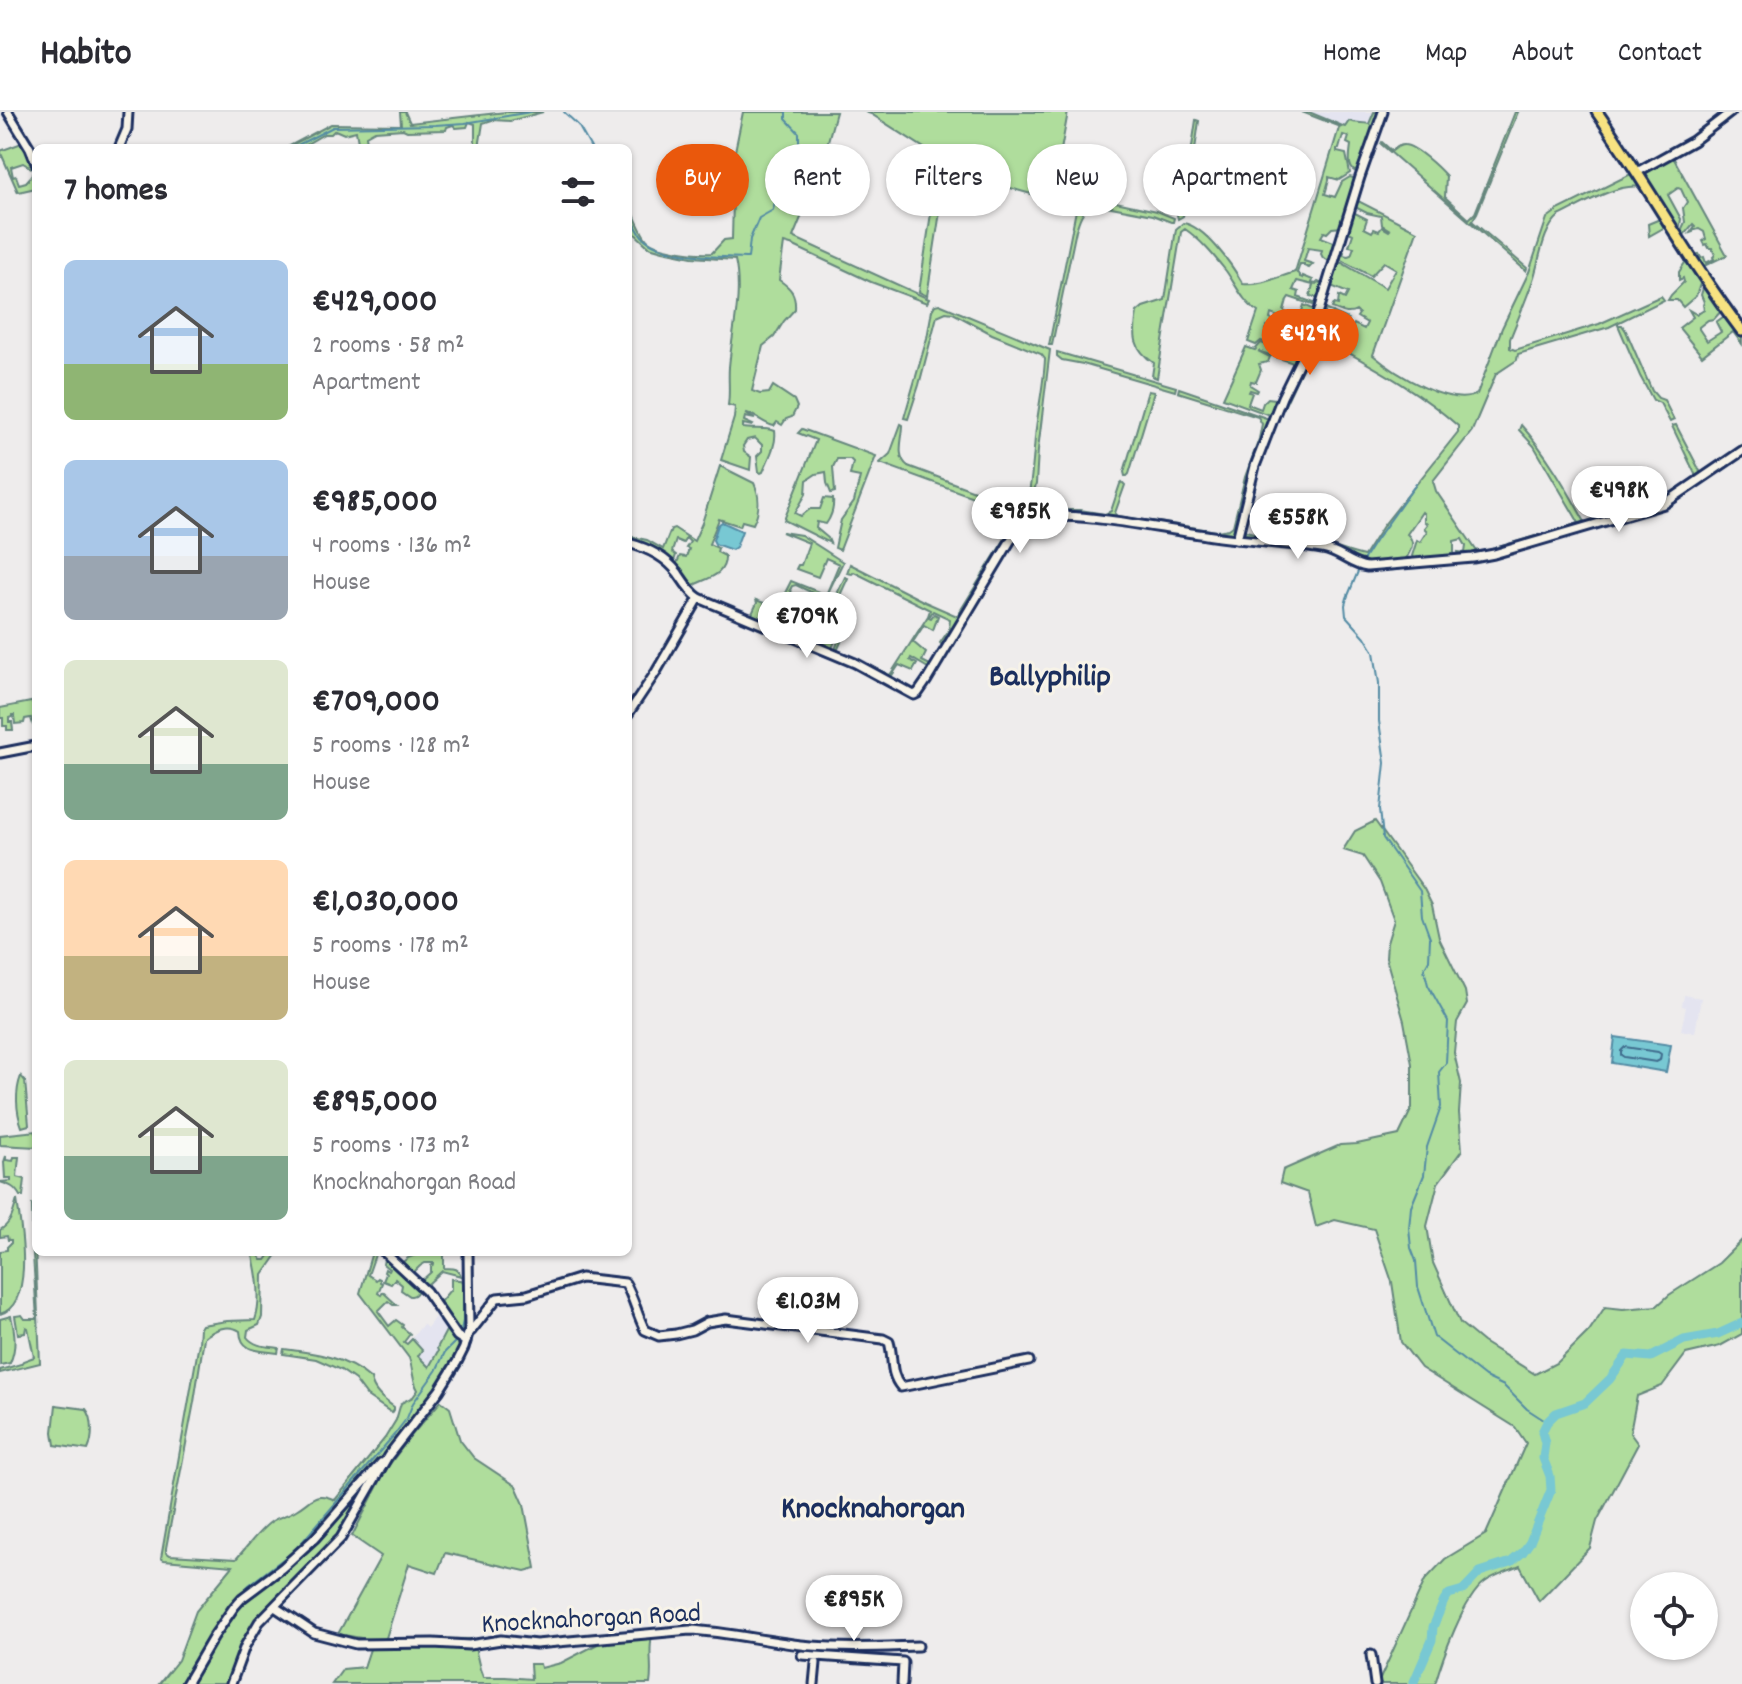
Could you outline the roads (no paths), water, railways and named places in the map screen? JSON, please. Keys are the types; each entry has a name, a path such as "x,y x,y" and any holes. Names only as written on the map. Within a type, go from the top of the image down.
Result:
{"main road":[{"path":"1597,112 1700,273 1742,331"}],"street":[{"path":"8,112 32,153"},
{"path":"121,144 127,129 128,112"},
{"path":"1237,539 1255,466 1282,397 1310,340 1383,112"},
{"path":"1637,172 1693,141 1731,112"},
{"path":"632,544 651,550 664,559 699,598 855,663 914,695 927,680 1021,523 1028,517 1087,518 1326,549 1367,567 1482,557 1664,504 1742,451"},
{"path":"632,708 699,598"},
{"path":"0,753 32,747"},
{"path":"388,1256 426,1291 457,1336 466,1342"},
{"path":"231,1684 259,1622 341,1538 394,1447 439,1391 457,1362 469,1330 468,1256"},
{"path":"469,1330 497,1298 527,1295 581,1278 625,1283 632,1293 637,1315 645,1330 659,1336 726,1319 883,1339 889,1342 892,1370 901,1387 1029,1361"},
{"path":"186,1684 214,1636 242,1598 275,1574 315,1538 376,1467 384,1463"},
{"name":"Knocknahorgan Road","path":"275,1607 314,1633 356,1644 469,1645 501,1640 536,1644 690,1630 809,1646 918,1646"},
{"path":"802,1655 903,1662 902,1684"},
{"path":"1371,1655 1375,1684"},
{"path":"814,1684 816,1663"}],"water":[{"path":"722,522 742,531 732,550 715,544 713,540"},
{"path":"1615,1037 1671,1045 1666,1072 1612,1063"}],"waterway":[{"path":"300,144 333,127 465,123 531,112"},
{"path":"564,112 578,125 589,144"},
{"path":"632,216 642,236 662,248 692,254 748,258 750,239 759,218 773,210 778,188 799,142 799,133 786,119 786,112"},
{"path":"1362,562 1416,484"},
{"path":"1359,569 1345,605 1346,616 1374,652 1385,763 1380,809 1383,838 1420,891 1422,916 1430,938 1429,960 1424,969 1428,985 1448,1021 1446,1063 1439,1072 1441,1107 1427,1147 1424,1175 1411,1207 1409,1228 1418,1287 1434,1337 1485,1377 1504,1386 1527,1409 1547,1422"},
{"path":"460,1335 463,1282"},
{"path":"1413,1684 1432,1640 1433,1627 1449,1594 1463,1590 1480,1572 1511,1562 1530,1542 1551,1490 1550,1476 1543,1458 1545,1443 1542,1432 1547,1422 1556,1413 1585,1403 1610,1379 1627,1355 1651,1357 1684,1340 1718,1334 1742,1323"},
{"path":"199,1655 231,1604 249,1585 303,1541 394,1435 445,1352 456,1341"},
{"path":"191,1684 200,1668"}],"district":[{"name":"Ballyphilip","path":"1050,674"},
{"name":"Knocknahorgan","path":"873,1506"}]}
